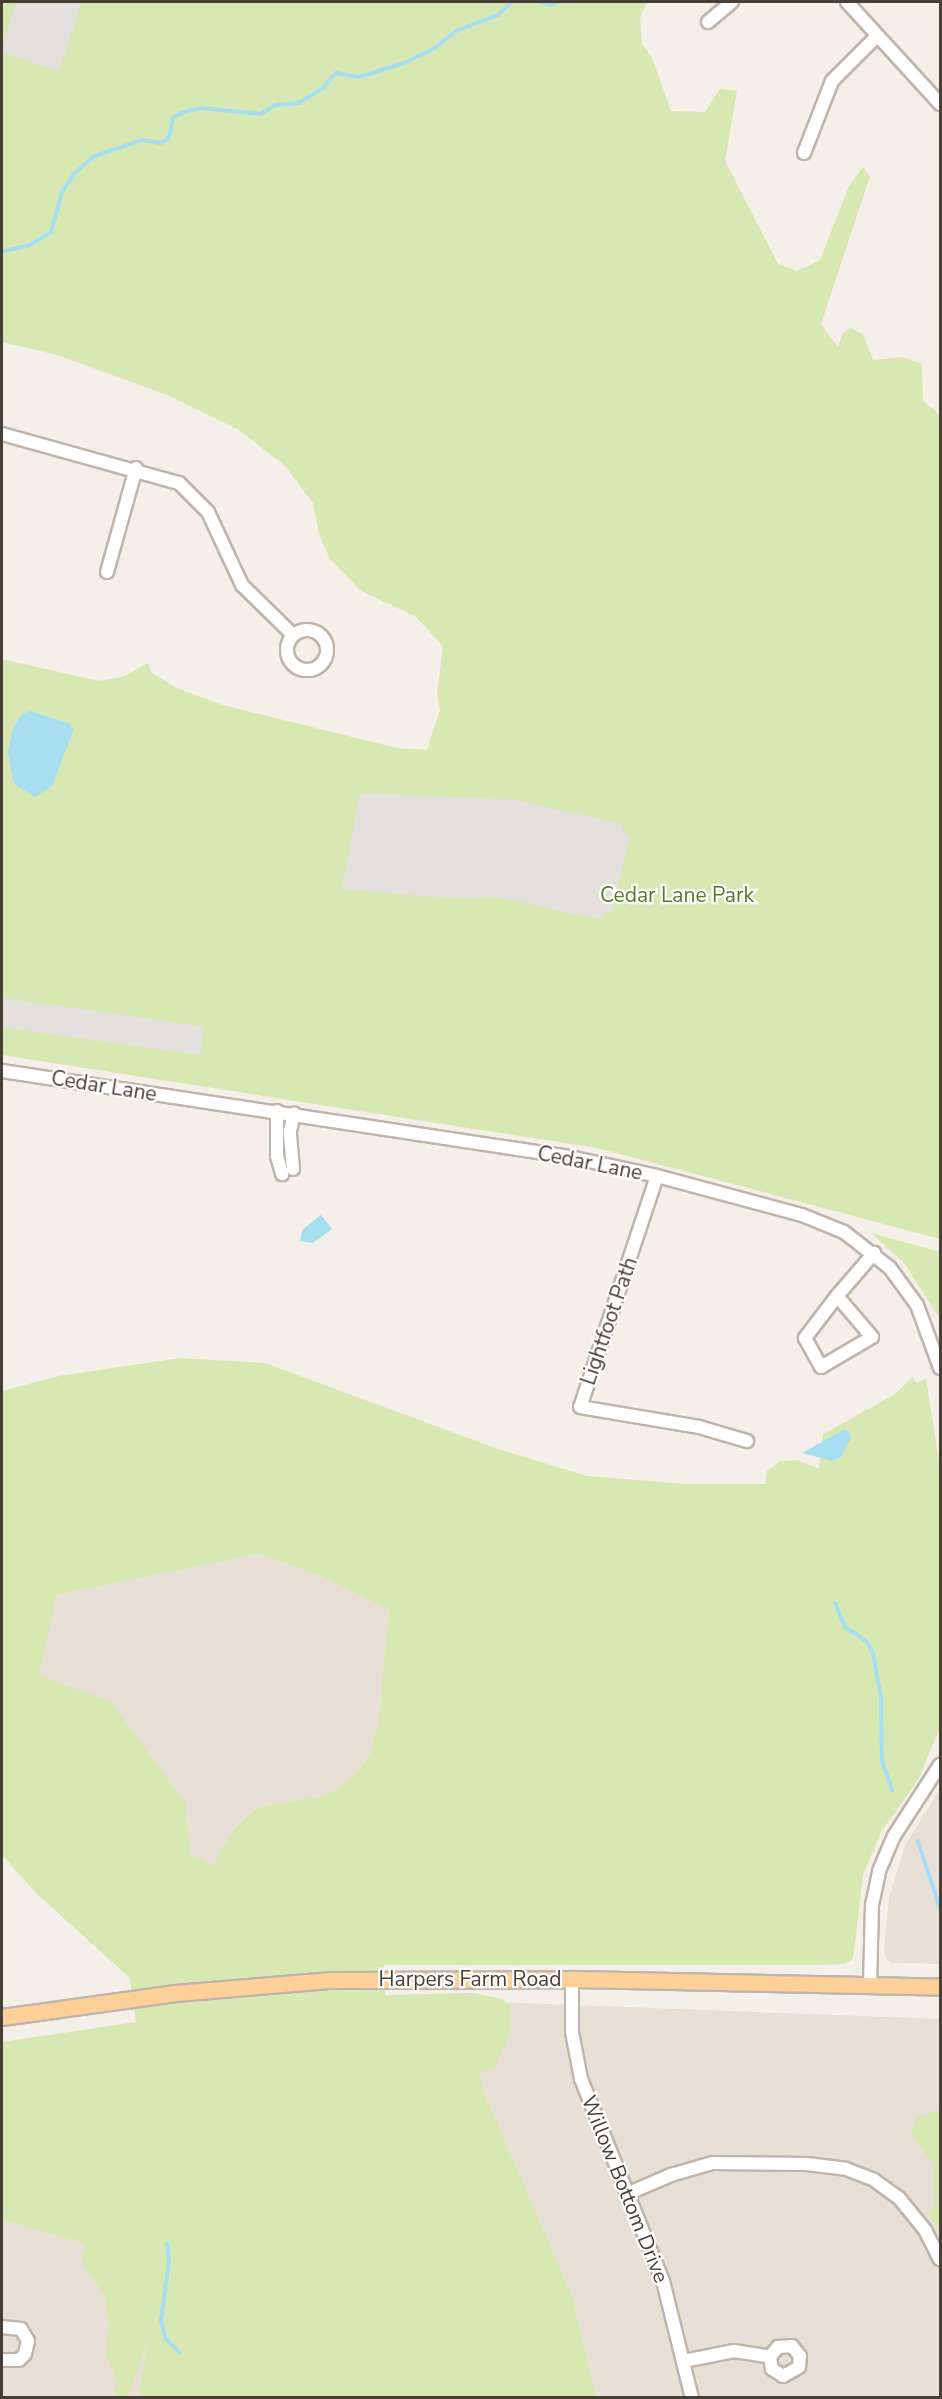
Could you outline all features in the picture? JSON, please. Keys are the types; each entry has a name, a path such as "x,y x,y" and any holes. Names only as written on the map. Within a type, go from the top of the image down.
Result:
{"main road":[{"name":"Harpers Farm Road","path":"2,2017 259,1984 389,1978 572,1979 940,1987"}],"street":[{"path":"708,22 732,2"},
{"path":"847,2 876,37 940,104"},
{"path":"804,153 832,81 876,37"},
{"path":"2,434 136,468 179,483 197,497 216,527 242,585 293,636"},
{"path":"107,572 136,468"},
{"name":"Cedar Lane","path":"2,1071 294,1113 570,1157 657,1176 824,1223 874,1253 917,1305 940,1368"},
{"path":"277,1111 277,1156 287,1172 294,1113"},
{"name":"Lightfoot Path","path":"657,1176 580,1407 699,1427 747,1441"},
{"path":"837,1296 872,1337 821,1367 805,1338 837,1296 874,1253"},
{"path":"870,1985 872,1905 879,1871 894,1836 940,1765"},
{"name":"Willow Bottom Drive","path":"572,1979 575,2055 663,2280 692,2397"},
{"path":"629,2193 671,2175 712,2163 807,2164 846,2169 874,2180 900,2198 925,2230 940,2259"},
{"path":"2,2327 21,2329 28,2347 19,2360 2,2360"},
{"path":"684,2361 721,2351 770,2357"}],"shaded area":[{"path":"16,2 82,2 59,71 2,52"},
{"path":"360,793 516,800 624,825 622,834 630,835 612,913 605,912 602,920 497,897 448,898 342,889"},
{"path":"2,998 204,1026 200,1055 2,1027"},
{"path":"258,1554 323,1577 389,1610 378,1723 370,1753 360,1769 343,1785 323,1796 256,1807 233,1830 213,1867 189,1854 186,1804 39,1675 56,1595"},
{"path":"940,1789 940,1964 893,1963 886,1959 884,1949 889,1898 905,1845"},
{"path":"467,2001 940,2019 940,2397 596,2397 573,2298 483,2089"},
{"path":"2,2220 131,2257 158,2286 138,2397 2,2397"}],"green space":[{"name":"Cedar Lane Park","path":"2,2 647,2 640,17 642,44 652,58 671,111 705,112 720,89 737,91 725,161 778,264 797,271 820,260 849,186 863,167 870,176 821,324 838,347 843,333 850,328 863,334 873,360 903,357 922,364 923,401 940,415 940,1239 597,1148 2,1055 2,659 99,681 122,677 148,663 152,673 176,688 223,705 397,748 427,750 440,710 437,694 443,646 415,616 361,591 330,559 319,534 313,503 285,466 239,430 167,395 57,355 2,342"},
{"path":"871,1233 940,1252 940,1319 905,1264"},
{"path":"180,1358 265,1363 498,1449 587,1476 686,1484 765,1484 767,1471 781,1461 798,1460 819,1469 823,1434 894,1395 913,1377 917,1383 926,1378 940,1468 940,1727 918,1780 881,1832 863,1875 853,1959 843,1964 821,1965 384,1965 385,1995 473,1993 499,1998 510,2005 511,2031 495,2067 480,2073 483,2089 573,2298 596,2397 138,2397 148,2339 128,2397 114,2397 116,2377 105,2353 109,2323 104,2294 82,2264 85,2244 2,2220 2,2042 136,2022 130,1978 37,1894 2,1855 2,1391 59,1376","holes":["258,1554 323,1577 389,1610 378,1723 370,1753 360,1769 343,1785 323,1796 257,1807 233,1830 213,1866 190,1854 186,1804 111,1702 39,1675 57,1595"]},
{"path":"940,2111 940,2234 928,2213 935,2206 933,2164 910,2133 918,2116"}],"water":[{"path":"30,711 68,723 74,729 52,786 35,797 14,784 8,753 13,728 22,714"},
{"path":"321,1215 332,1229 313,1243 300,1241 303,1229"},
{"path":"843,1430 849,1431 851,1438 841,1457 833,1461 802,1453"}],"waterway":[{"path":"2,251 28,246 51,232 62,192 74,174 95,156 142,140 161,143 169,138 173,118 181,113 201,108 261,114 275,105 299,103 323,88 336,73 359,77 404,63 435,48 456,31 498,15 512,2"},
{"path":"540,2 550,5 559,2"},
{"path":"835,1603 845,1627 867,1642 873,1653 881,1698 882,1761 892,1790"},
{"path":"918,1841 940,1909"},
{"path":"167,2243 169,2262 161,2320 165,2338 180,2353"}]}
